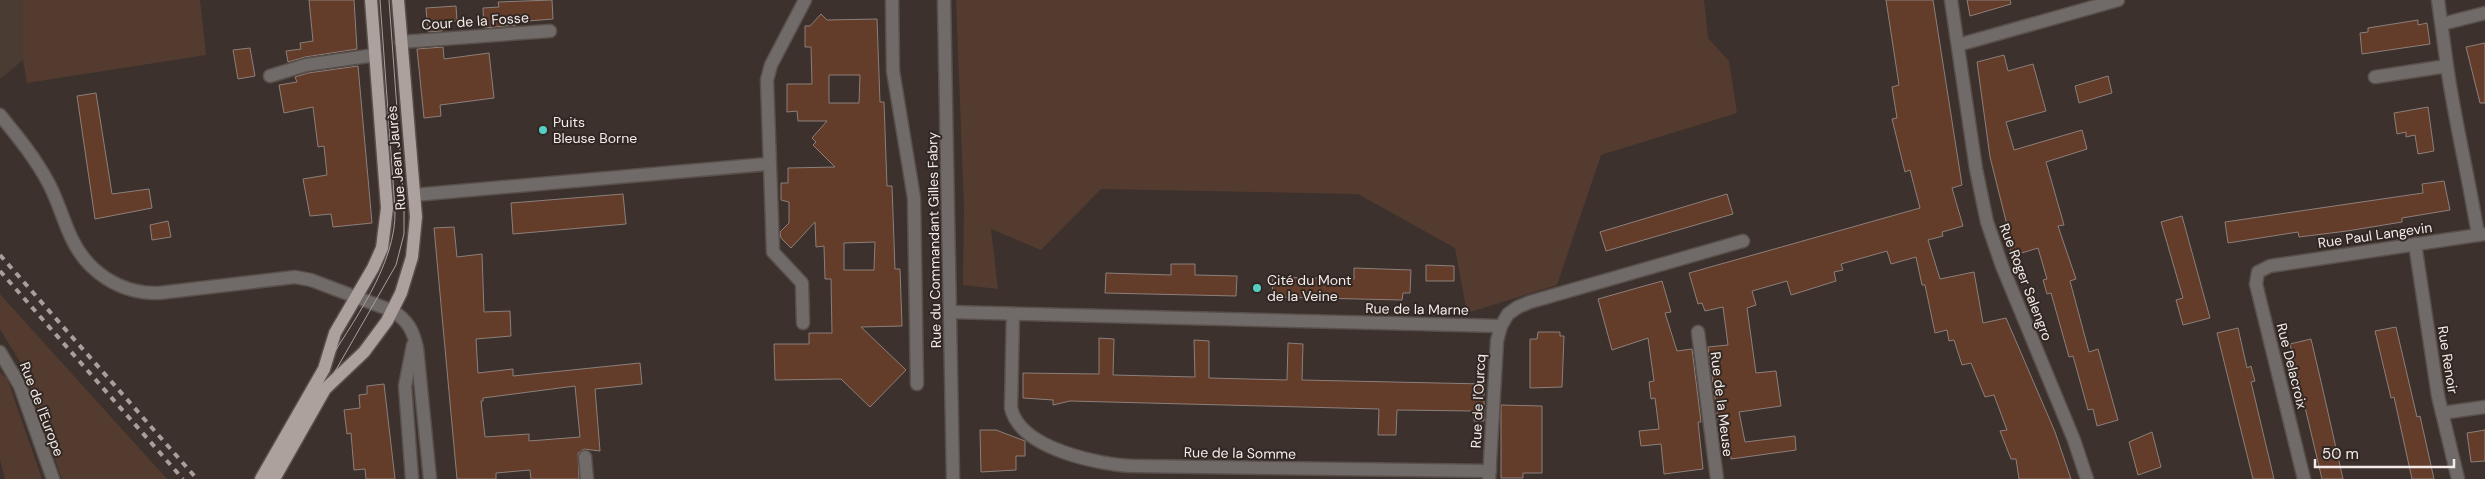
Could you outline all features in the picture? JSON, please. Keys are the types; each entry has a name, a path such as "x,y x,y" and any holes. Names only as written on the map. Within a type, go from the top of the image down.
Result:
{"main road":[{"name":"Rue Jean Jaurès","path":"267,476 324,370 336,334 378,257 387,223 371,0"},
{"name":"Rue Jean Jaurès","path":"267,476 325,389 370,346 393,311 404,284 414,250 416,225 398,0"}],"street":[{"path":"803,322 802,283 773,252 768,164 767,80 771,65 805,0"},
{"path":"892,0 894,71 914,198 917,384"},
{"name":"Rue du Commandant Gilles Fabry","path":"944,0 953,479"},
{"name":"Rue Roger Salengro","path":"1951,0 1980,186 1992,237 2074,440 2087,479"},
{"path":"1958,45 2118,0"},
{"path":"2438,0 2455,120 2482,234"},
{"path":"2442,24 2485,13"},
{"name":"Cour de la Fosse","path":"401,42 550,31"},
{"path":"270,76 306,65 375,55"},
{"path":"2374,77 2448,66"},
{"path":"0,115 39,167 81,256 98,272 117,285 138,292 159,293 295,277 311,280 393,311 409,324 415,337 421,372 430,479"},
{"path":"414,195 768,164"},
{"name":"Rue Paul Langevin","path":"2270,266 2482,234"},
{"path":"1501,326 1508,314 1523,304 1743,240"},
{"name":"Rue Renoir","path":"2416,244 2442,413 2458,479"},
{"name":"Rue Delacroix","path":"2270,266 2258,272 2256,284 2304,479"},
{"name":"Rue de la Marne","path":"950,312 1501,326"},
{"name":"Rue de la Somme","path":"1012,314 1011,408 1018,424 1049,445 1083,458 1116,465 1490,475"},
{"name":"Rue de l'Ourcq","path":"1490,475 1494,359 1501,326"},
{"name":"Rue de la Meuse","path":"1698,332 1717,479"},
{"path":"412,479 404,386 415,337"},
{"name":"Rue de l'Europe","path":"0,352 20,386 53,479"},
{"path":"2442,413 2485,407"},
{"path":"585,457 587,479"}],"shaded area":[{"path":"0,0 23,0 24,10 23,60 0,79"},
{"path":"23,0 200,0 206,55 27,83 23,60"},
{"path":"956,0 1704,0 1708,38 1729,61 1737,113 1601,155 1557,285 1467,313 1455,248 1358,194 1101,189 1041,250 991,229 998,289 963,285 964,208"},
{"path":"0,294 167,479 62,479 22,365 0,329"},
{"path":"0,373 7,378 42,479 5,479 0,459"}],"building":[{"path":"309,0 354,0 357,49 305,57 288,62 286,51 301,49 300,43 313,41"},
{"path":"552,0 553,19 515,22 516,25 484,28 483,8 499,7 498,2"},
{"path":"1886,0 1933,0 1962,185 1952,188 1963,226 1942,232 1943,236 1928,240 1940,279 1974,272 1983,323 2006,318 2055,432 2071,479 2019,479 2016,459 2011,459 2000,431 2007,430 1994,395 1985,397 1971,363 1962,365 1954,340 1949,341 1947,330 1935,333 1925,285 1922,285 1916,257 1891,264 1887,251 1841,264 1843,270 1834,272 1836,281 1791,295 1787,281 1752,291 1756,305 1747,308 1756,373 1776,371 1781,406 1739,412 1745,442 1795,436 1796,450 1731,459 1726,419 1718,420 1708,347 1728,345 1723,307 1705,311 1702,303 1698,304 1689,273 1920,208 1910,170 1905,172 1892,119 1897,118 1892,87 1899,85"},
{"path":"1967,0 2010,0 2011,4 1970,16"},
{"path":"456,6 457,21 441,22 442,31 428,32 426,8"},
{"path":"821,14 827,20 877,19 880,102 884,102 887,186 892,186 895,269 900,269 902,326 861,327 906,370 870,407 841,379 775,380 774,344 809,344 809,333 832,333 831,279 825,279 824,246 816,247 815,222 791,248 781,238 780,232 789,223 789,202 781,200 781,183 788,183 788,168 835,167 813,145 816,142 812,138 827,121 798,121 797,111 787,112 787,84 812,84 811,47 805,47 805,26 810,26","holes":["829,75 860,75 859,103 829,103","875,242 874,270 844,270 844,243"]},
{"path":"2418,20 2418,25 2427,23 2430,44 2362,54 2360,33 2368,32 2368,28"},
{"path":"2485,43 2485,103 2480,103 2466,47"},
{"path":"443,47 444,59 489,53 494,98 440,105 441,116 424,118 417,49"},
{"path":"250,48 255,76 238,79 233,50"},
{"path":"2004,55 2008,71 2033,64 2046,111 2006,122 2014,150 2082,130 2087,149 2046,162 2064,225 2058,226 2076,279 2070,281 2089,352 2098,349 2118,420 2097,426 2093,409 2088,410 2073,356 2069,357 2051,293 2047,294 2043,280 2047,279 2038,248 2012,256 2008,242 2011,241 1990,157 1977,62"},
{"path":"358,66 372,223 333,227 331,214 310,216 303,179 327,175 324,146 318,147 313,107 284,113 279,85 297,82 295,77 308,73"},
{"path":"2108,76 2112,93 2079,103 2075,86"},
{"path":"96,93 112,194 149,189 152,208 95,219 77,96"},
{"path":"2428,107 2434,151 2418,154 2415,135 2406,137 2406,132 2397,134 2394,113"},
{"path":"2444,181 2450,210 2402,218 2402,222 2347,231 2299,237 2298,232 2228,243 2225,222 2423,193 2422,184"},
{"path":"623,194 626,224 513,234 511,203"},
{"path":"1727,194 1733,214 1606,251 1600,232"},
{"path":"2182,216 2210,318 2183,325 2176,300 2183,298 2161,222"},
{"path":"168,221 171,237 152,240 150,225"},
{"path":"454,227 457,257 482,254 484,312 510,311 511,336 476,339 478,373 513,369 513,376 640,363 642,384 595,389 600,451 584,449 578,453 579,479 531,479 530,470 496,473 496,479 457,479 434,228","holes":["575,386 580,437 529,441 529,434 485,437 481,401 483,401 483,398"]},
{"path":"1171,264 1195,264 1195,275 1237,276 1236,296 1105,293 1106,273 1171,275"},
{"path":"1426,265 1454,266 1454,281 1426,281"},
{"path":"1354,268 1411,270 1410,293 1403,293 1402,300 1272,297 1273,277 1354,279"},
{"path":"1662,281 1671,312 1665,313 1677,351 1692,349 1701,422 1698,422 1703,469 1664,474 1661,444 1641,446 1639,431 1659,429 1655,398 1651,399 1649,382 1654,381 1648,338 1612,350 1598,299"},
{"path":"2396,327 2417,417 2420,416 2434,479 2412,479 2394,397 2391,398 2375,331"},
{"path":"2238,328 2247,368 2251,366 2255,381 2251,382 2274,479 2253,479 2217,333"},
{"path":"1538,332 1560,332 1560,336 1564,336 1562,387 1530,388 1530,339 1537,339"},
{"path":"1099,338 1114,339 1113,375 1195,377 1194,340 1209,341 1209,378 1287,380 1288,343 1303,344 1302,380 1484,384 1484,421 1474,421 1474,411 1397,410 1396,435 1378,435 1379,409 1070,401 1053,405 1053,400 1023,398 1023,373 1099,374"},
{"path":"2311,339 2343,479 2322,479 2290,344"},
{"path":"384,384 395,479 366,479 365,469 354,470 351,433 347,434 344,410 360,408 359,395 367,394 367,386"},
{"path":"1501,405 1542,406 1542,473 1523,473 1523,478 1501,478"},
{"path":"980,430 996,430 1025,441 1025,456 1016,456 1016,470 981,472"},
{"path":"2485,430 2485,461 2471,462 2467,433"},
{"path":"2152,432 2161,467 2138,475 2129,442"}],"tram line":[{"path":"324,369 371,292 389,251 394,230 395,209 380,0"},
{"path":"325,389 396,265 404,234 404,205 389,0"}],"railway":[{"path":"0,255 197,479"},
{"path":"0,271 183,479"}],"place":[{"name":"Puits Bleuse Borne","path":"543,130"},
{"name":"Cité du Mont de la Veine","path":"1257,288"}]}
